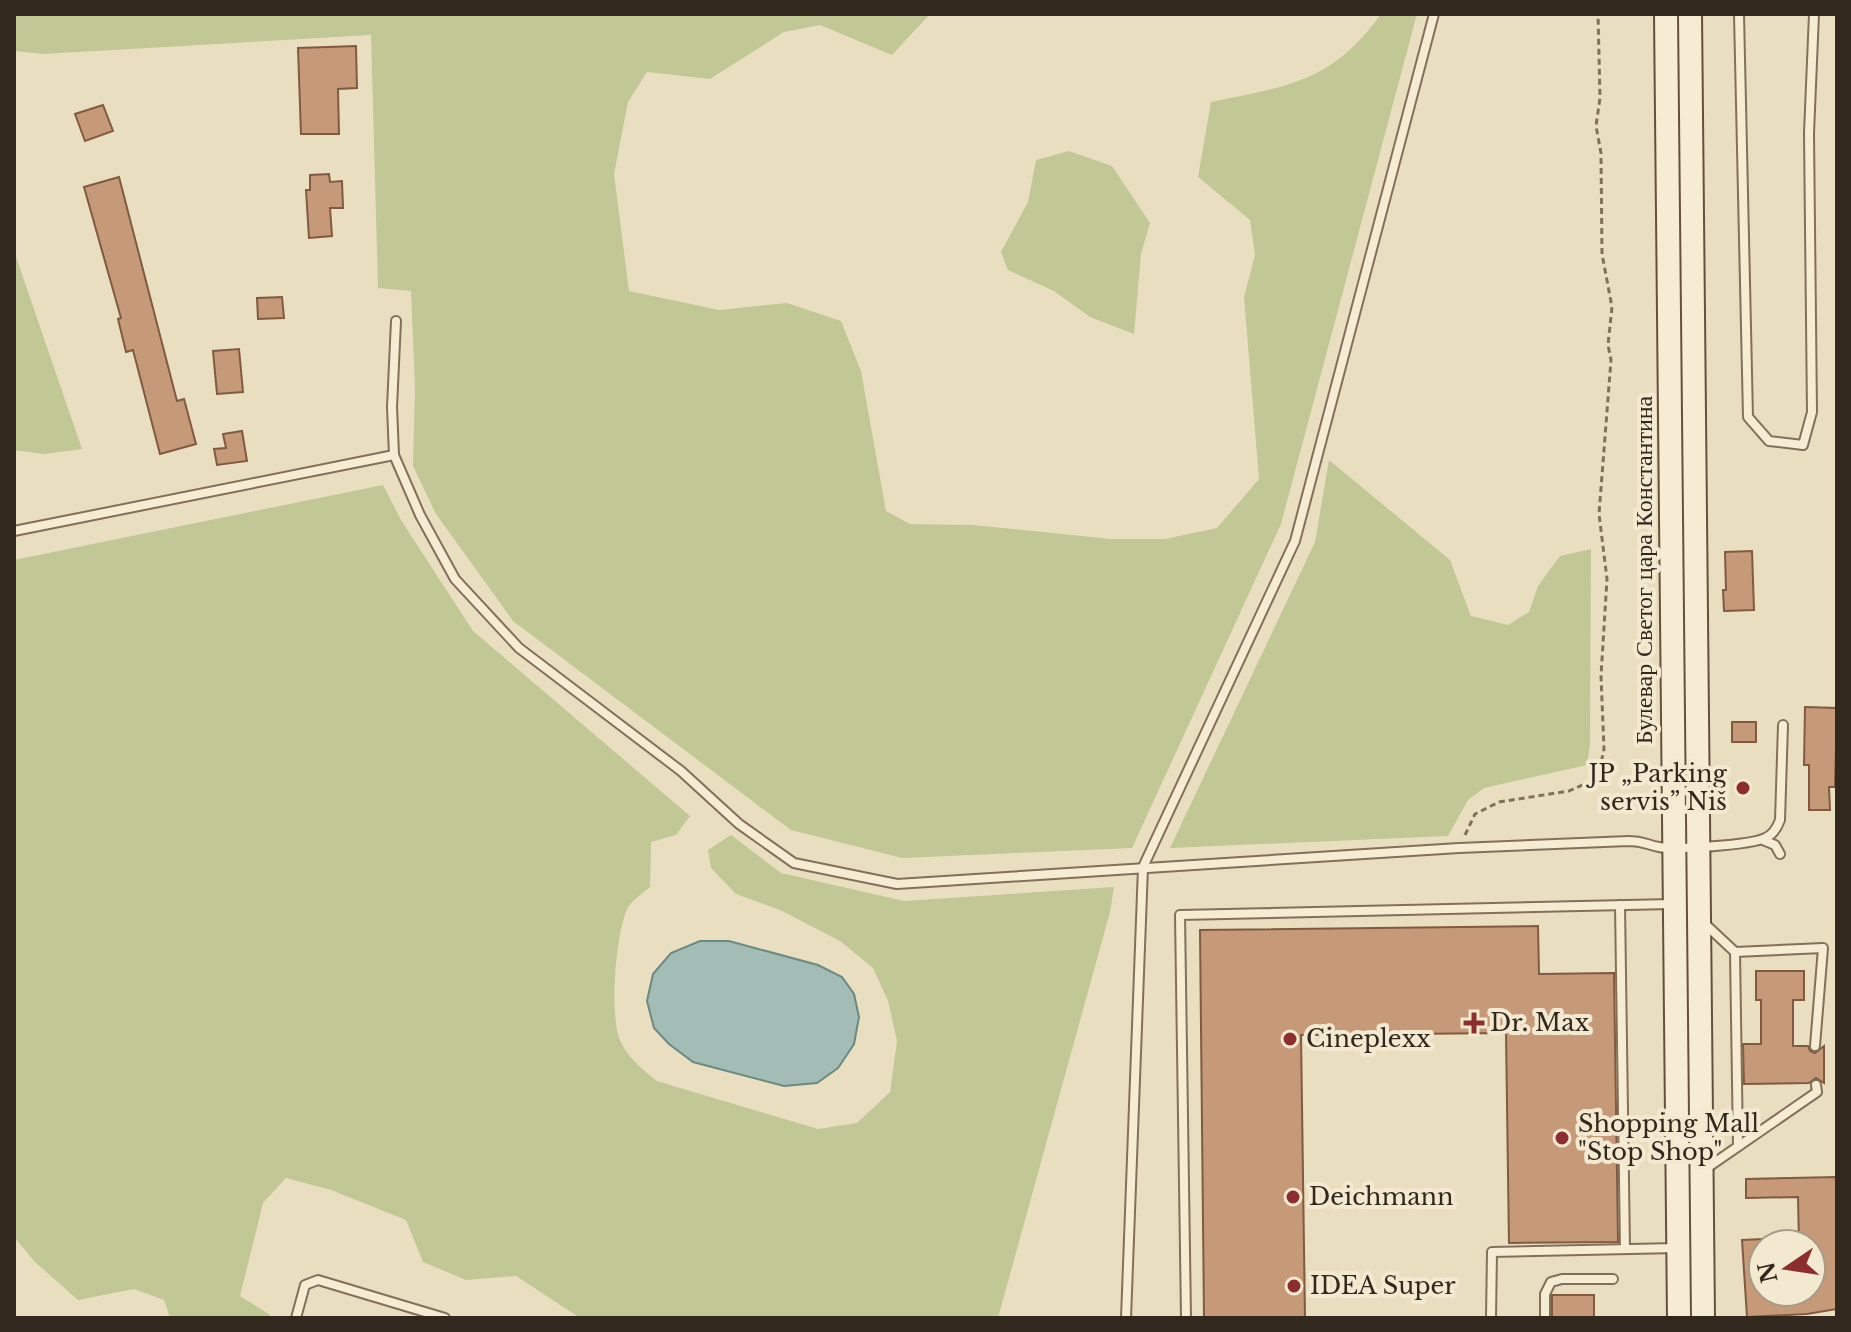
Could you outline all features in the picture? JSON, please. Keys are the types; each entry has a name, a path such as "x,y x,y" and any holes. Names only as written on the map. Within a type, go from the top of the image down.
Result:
{"main road":[{"name":"Булевар Светог цара Константина","path":"1666,14 1679,1318"},
{"name":"Булевар Светог цара Константина","path":"1690,14 1703,1318"}],"lane":[{"path":"1126,1318 1143,867 1295,541 1434,14"},
{"path":"1739,14 1748,417 1769,441 1803,445 1812,412 1809,133 1814,14"},
{"path":"396,321 392,407 394,455 420,515 455,579 519,648 681,771 739,824 794,863 897,884 1459,848 1629,841 1646,841 1659,847 1698,848 1762,840 1774,832 1780,820 1783,725"},
{"path":"14,531 394,455"},
{"path":"1762,840 1775,845 1780,854"},
{"path":"1186,1318 1180,915 1674,904"},
{"path":"1620,905 1625,1249"},
{"path":"1700,920 1735,952 1823,948 1815,1046"},
{"path":"1735,952 1738,1146"},
{"path":"1703,1170 1817,1092 1816,1085"},
{"path":"1491,1318 1492,1252 1678,1248"},
{"path":"1545,1318 1545,1294 1551,1282 1562,1279 1613,1279"},
{"path":"296,1318 305,1285 318,1280 445,1318"}],"path":[{"path":"1459,848 1475,814 1499,802 1569,791 1598,778 1604,749 1601,676 1607,579 1599,514 1612,307 1602,254 1601,153 1596,126 1600,98 1598,14"}],"green space":[{"path":"14,14 930,14 892,55 820,25 784,32 710,79 647,72 628,102 614,174 629,291 719,310 787,303 841,321 861,371 886,511 910,524 973,525 1111,539 1165,539 1217,528 1259,479 1244,297 1255,255 1250,220 1198,177 1211,102 1306,78 1344,55 1381,14 1417,14 1281,524 1132,848 902,858 791,830 513,621 436,514 413,466 415,387 411,291 378,288 371,35 43,54 14,51"},
{"path":"1069,151 1112,166 1150,223 1141,254 1134,334 1090,317 1054,291 1008,270 1001,252 1028,202 1036,160"},
{"path":"14,251 82,449 44,454 14,450"},
{"path":"1329,460 1450,560 1471,616 1508,625 1529,612 1538,586 1560,556 1591,549 1590,745 1587,765 1484,788 1468,800 1448,836 1170,848 1315,542"},
{"path":"383,485 401,520 473,631 690,816 676,835 651,842 650,887 627,909 617,955 614,994 620,1040 631,1058 657,1081 818,1129 857,1123 890,1092 897,1041 888,1001 873,968 840,941 780,910 736,894 711,868 708,850 731,835 781,873 904,901 1114,887 1110,912 998,1318 580,1318 516,1276 466,1280 423,1262 406,1220 331,1190 286,1178 263,1203 240,1296 269,1314 270,1318 170,1318 164,1300 134,1289 78,1300 35,1262 14,1237 14,560"}],"water":[{"path":"700,941 729,941 818,965 842,977 854,994 859,1017 854,1044 838,1068 817,1083 784,1086 693,1062 669,1044 654,1028 647,1001 653,974 671,953"}],"building":[{"path":"356,46 357,88 338,89 339,134 301,134 298,48"},
{"path":"103,105 113,131 85,141 75,114"},
{"path":"329,174 330,182 342,181 343,208 330,208 332,236 309,238 306,190 310,190 310,175"},
{"path":"119,177 177,401 184,399 196,444 160,454 133,350 126,352 118,319 121,318 84,187"},
{"path":"282,297 284,318 258,319 257,298"},
{"path":"239,349 243,392 217,394 213,351"},
{"path":"242,431 247,461 217,465 214,449 226,448 223,434"},
{"path":"1752,551 1754,610 1724,611 1725,552"},
{"path":"1805,707 1837,708 1835,787 1829,787 1830,810 1809,810 1809,765 1804,765"},
{"path":"1732,722 1756,722 1756,742 1732,742"},
{"name":"Shopping Mall \"Stop Shop\"","path":"1538,926 1539,974 1614,973 1618,1242 1509,1243 1506,1033 1301,1035 1305,1318 1204,1318 1200,930"},
{"path":"1756,971 1804,971 1804,1000 1793,1000 1793,1046 1808,1046 1815,1053 1824,1046 1824,1083 1816,1078 1809,1083 1744,1084 1743,1044 1761,1044 1761,1000 1756,1000"},
{"path":"1837,1177 1837,1309 1747,1317 1742,1240 1747,1240 1747,1308 1827,1308 1827,1228 1799,1228 1798,1197 1746,1198 1746,1179"},
{"path":"1552,1295 1594,1295 1594,1318 1552,1318"}],"place":[{"name":"JP „Parking servis” Niš","path":"1743,788"},
{"name":"Dr. Max","path":"1474,1023"},
{"name":"Cineplexx","path":"1290,1039"},
{"name":"Shopping Mall \"Stop Shop\"","path":"1562,1138"},
{"name":"Deichmann","path":"1293,1197"},
{"name":"IDEA Super","path":"1294,1286"}]}
